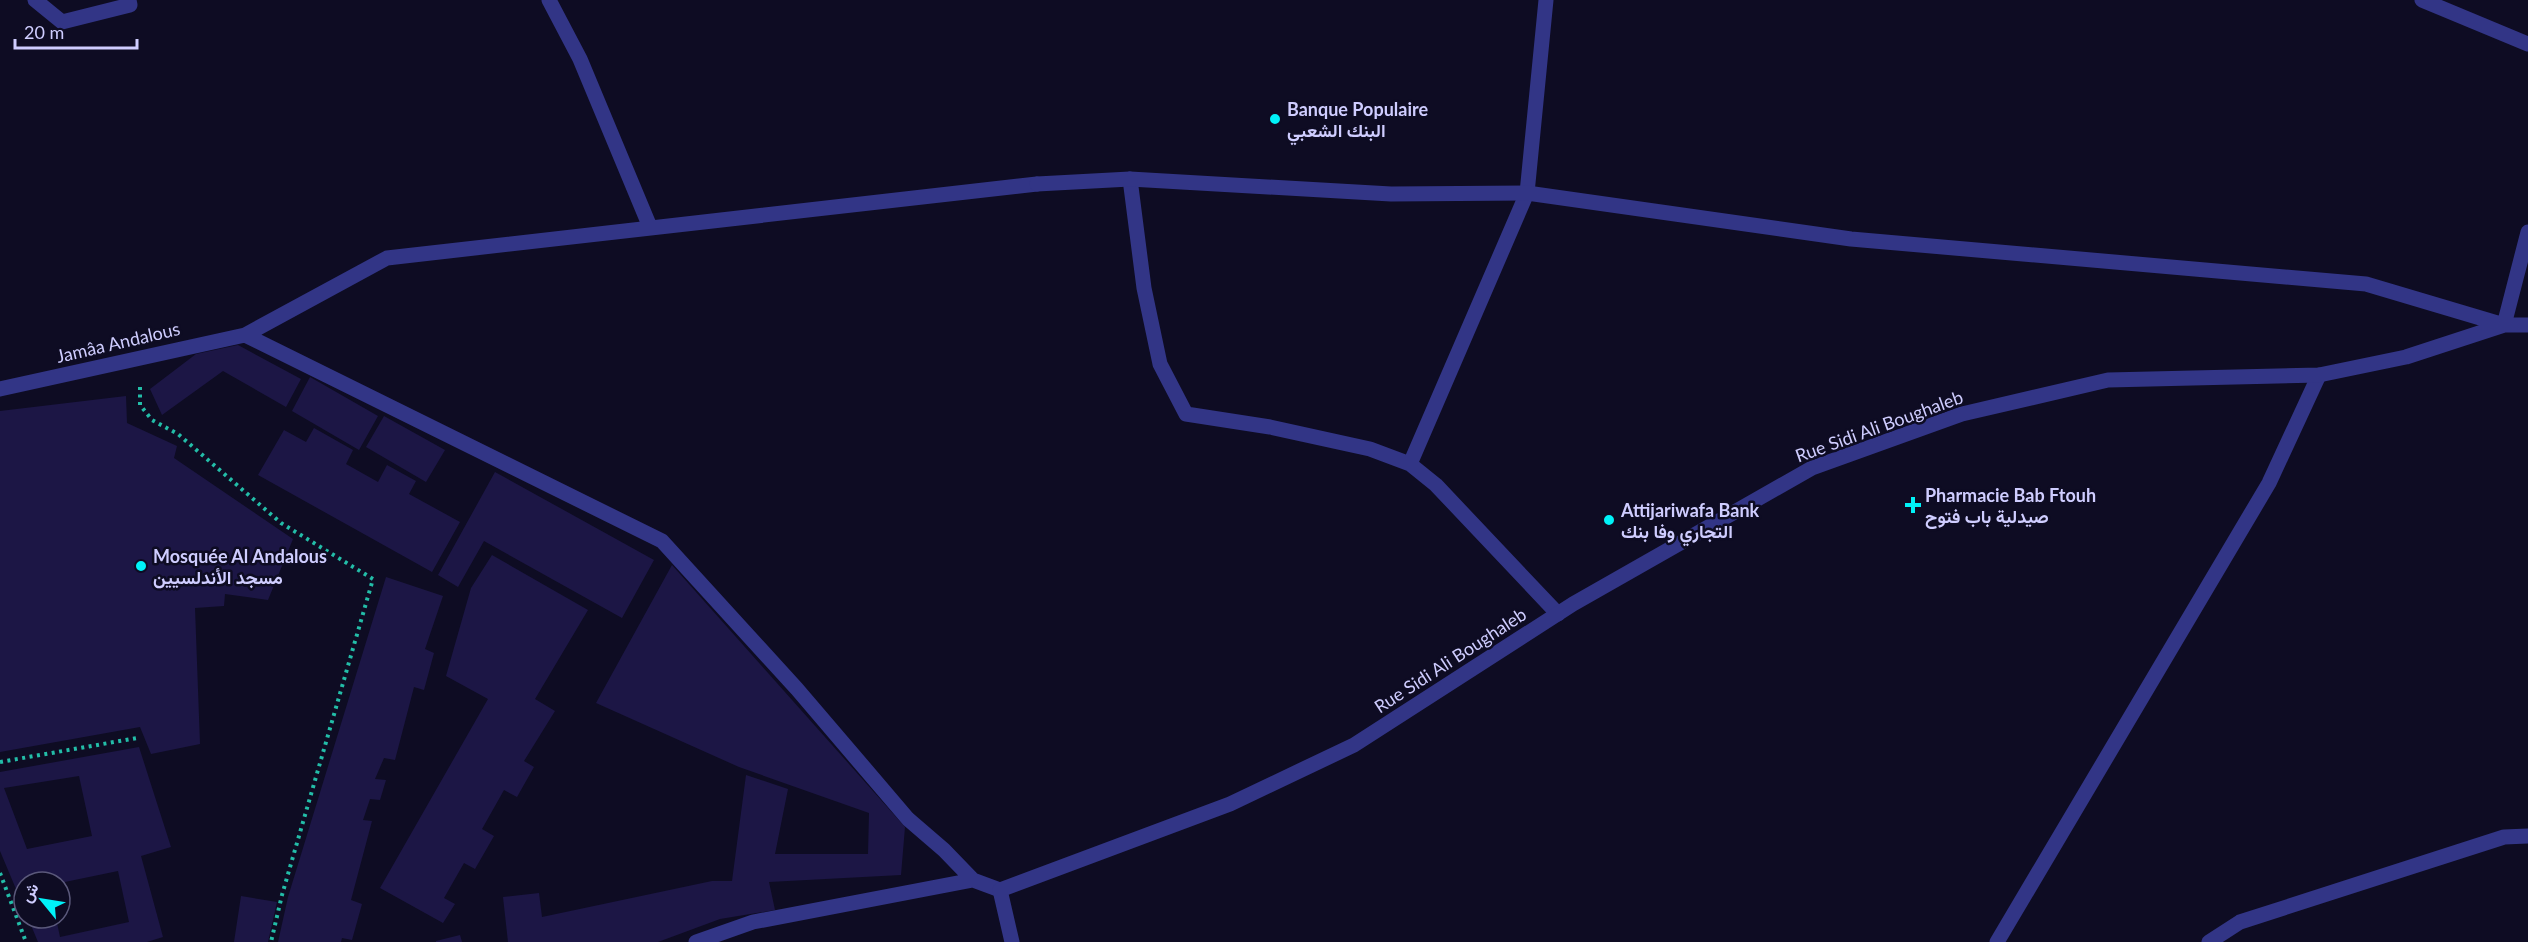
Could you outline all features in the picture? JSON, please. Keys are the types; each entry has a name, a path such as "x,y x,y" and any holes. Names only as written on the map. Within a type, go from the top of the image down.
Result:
{"street":[{"path":"35,0 62,22 130,5 129,0"},
{"path":"549,0 580,58 650,226"},
{"path":"1410,464 1527,193 1546,0"},
{"path":"2422,0 2528,44"},
{"path":"1130,179 1144,288 1160,364 1186,414 1370,448 1410,464 1436,485 1558,614"},
{"name":"Jamâa Andalous","path":"0,389 245,335 387,258 650,226 1037,184 1130,179 1391,194 1527,193 1851,239 2366,284 2504,325"},
{"path":"2528,232 2504,325 2528,325"},
{"name":"Rue Sidi Ali Boughaleb","path":"1000,890 1230,804 1354,745 1558,614 1812,468 1962,414 2108,380 2319,375 2406,357 2504,325"},
{"path":"245,335 662,541 797,689 908,819 945,850 973,880 1000,890 1012,942"},
{"path":"1997,942 2269,483 2319,375"},
{"path":"2209,942 2240,922 2504,837 2528,836"},
{"path":"696,942 753,922 973,880"}],"path":[{"path":"119,361 140,386 140,405 152,420 178,435 281,523 373,579 285,883 271,942"},
{"path":"0,762 137,738"},
{"path":"0,873 26,942"}],"building":[{"path":"238,345 301,379 286,407 223,371 162,415 150,389 196,354"},
{"path":"310,377 378,416 359,450 292,411"},
{"name":"Mosquée Al Andalous مسجد الأندلسيين","path":"126,396 127,423 177,446 174,458 293,539 268,600 225,594 224,606 195,608 200,744 151,754 140,727 0,752 0,411"},
{"path":"384,416 445,450 426,482 366,447"},
{"path":"314,428 353,450 346,464 378,482 387,465 416,481 409,494 460,522 432,572 258,475 284,430 306,442"},
{"path":"495,472 654,560 622,618 484,541 458,587 438,575"},
{"path":"492,555 588,610 535,699 555,711 524,761 534,767 517,797 504,790 482,829 494,836 475,869 464,863 444,898 455,904 443,923 380,888 488,699 446,676 471,588"},
{"path":"672,565 905,827 901,875 769,882 775,910 720,919 658,942 508,942 503,897 539,893 542,917 712,881 732,881 746,775 788,789 775,854 868,854 869,813 739,767 596,703"},
{"path":"386,577 443,596 425,649 434,653 424,690 414,687 395,760 384,758 375,779 386,780 380,800 370,799 363,820 372,821 351,900 362,904 352,940 342,938 341,942 278,942 288,897"},
{"path":"139,747 171,847 141,856 163,937 147,942 38,942 33,930 59,930 60,937 129,922 118,871 72,881 72,870 12,870 12,880 0,851 0,772","holes":["79,776 92,836 27,849 4,788"]},
{"path":"241,896 277,902 268,942 234,942"},
{"path":"460,935 462,942 436,942 436,941"}],"place":[{"name":"Banque Populaire البنك الشعبي","path":"1275,119"},
{"name":"Pharmacie Bab Ftouh صيدلية باب فتوح","path":"1913,505"},
{"name":"Attijariwafa Bank التجاري وفا بنك","path":"1609,520"},
{"name":"Mosquée Al Andalous مسجد الأندلسيين","path":"141,566"}]}
